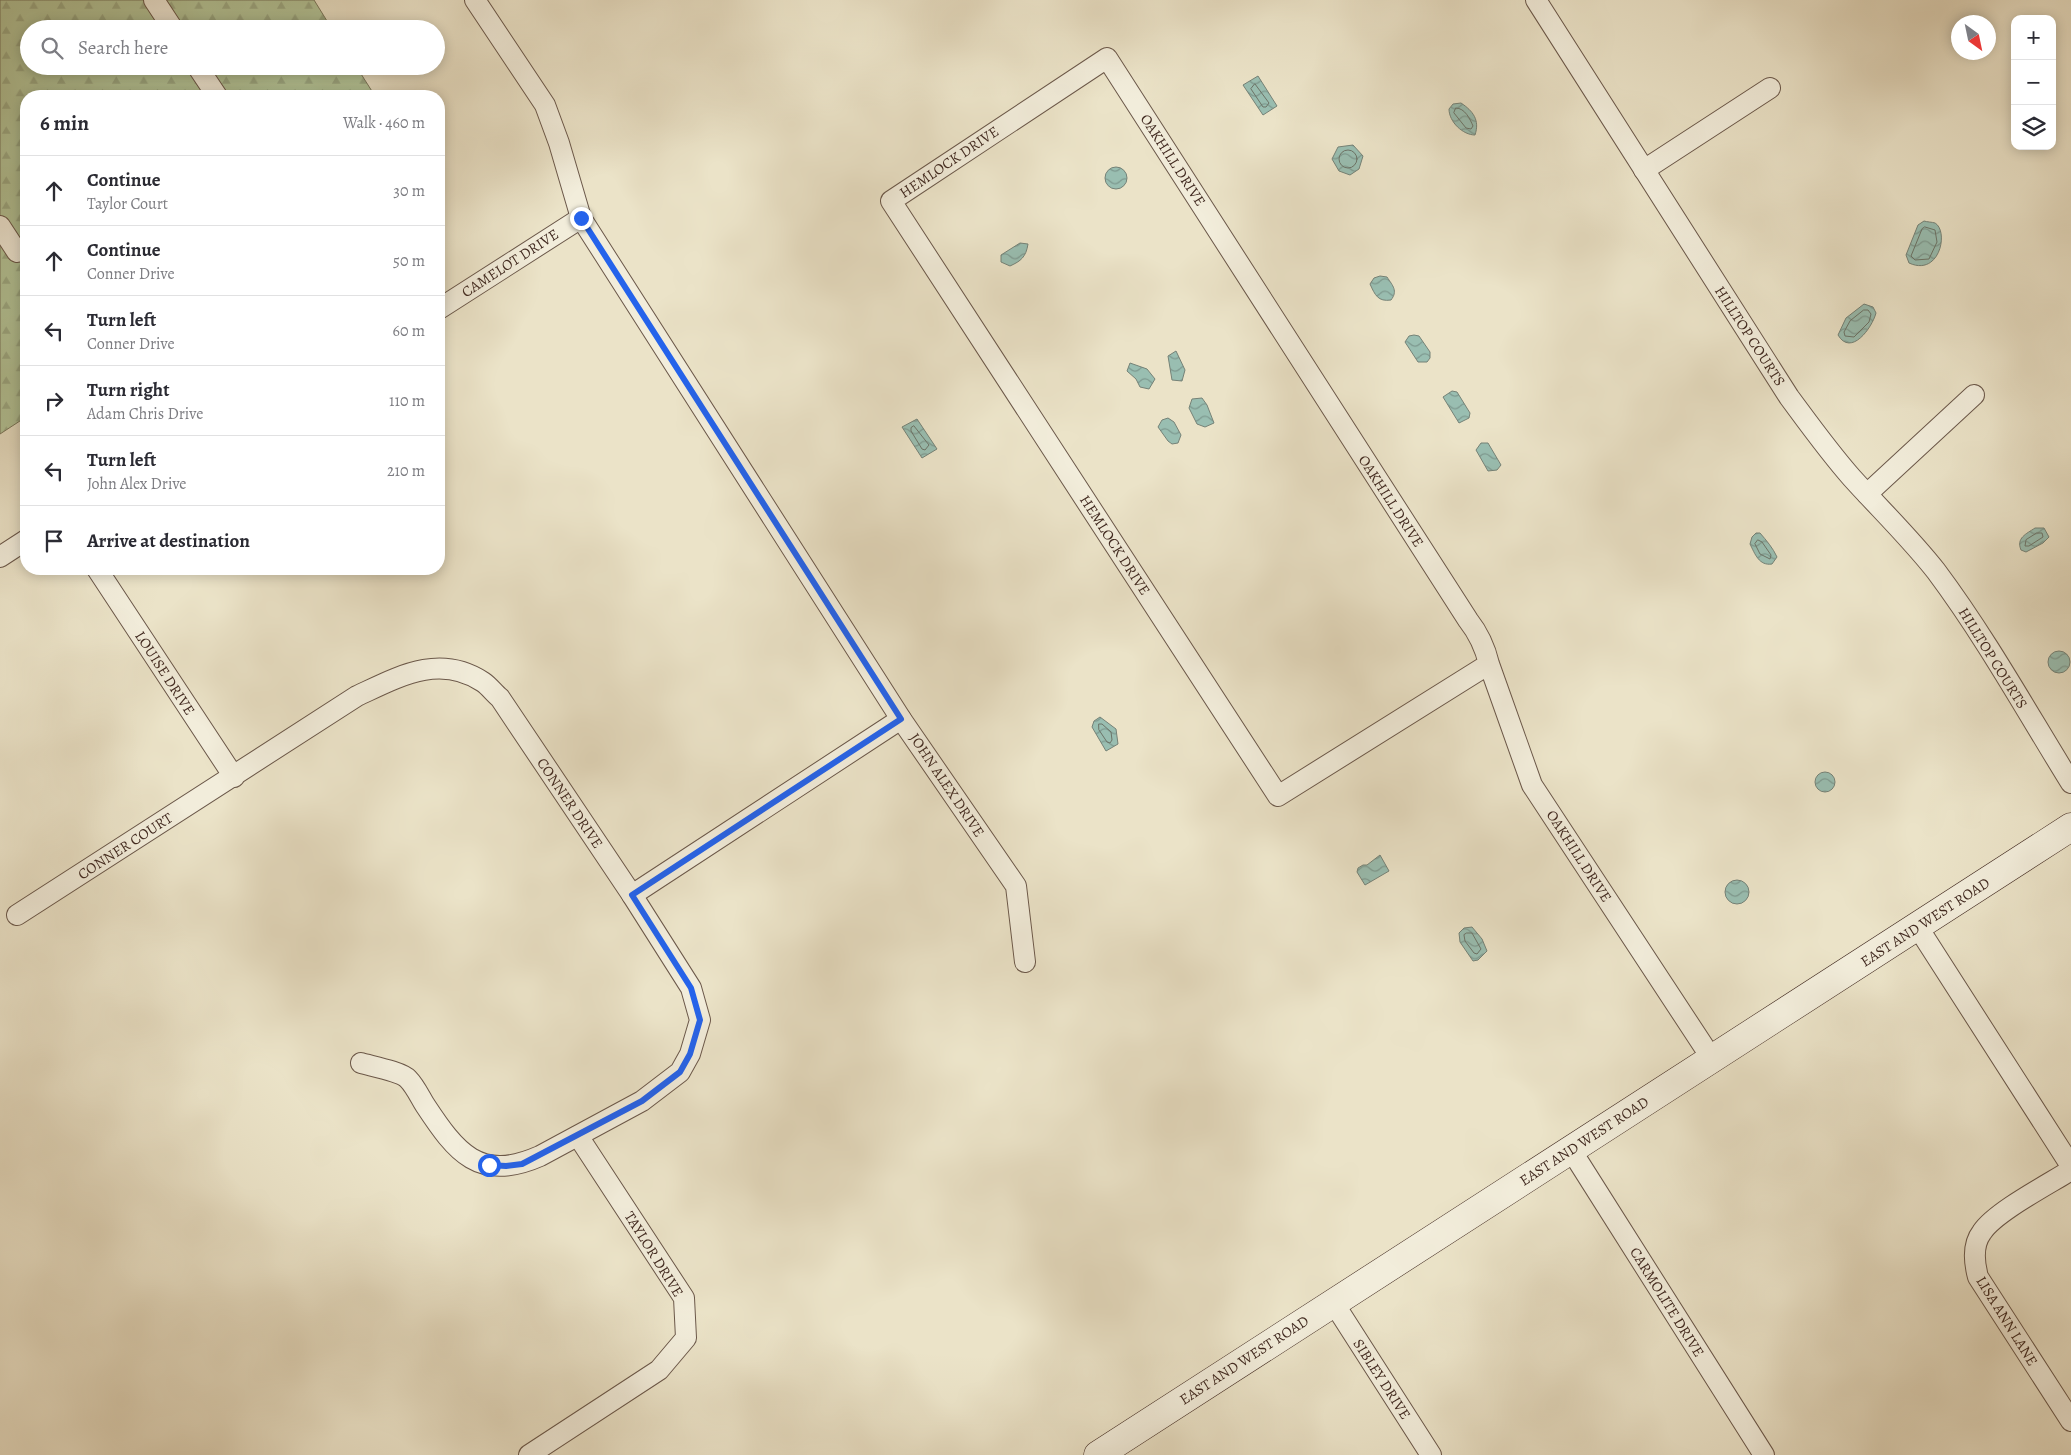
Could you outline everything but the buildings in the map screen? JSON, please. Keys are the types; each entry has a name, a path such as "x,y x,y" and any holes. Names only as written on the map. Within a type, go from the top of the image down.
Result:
{"street":[{"path":"154,0 167,20"},
{"name":"JOHN ALEX DRIVE","path":"475,0 545,105 559,143 581,218 901,719 1016,886 1024,962"},
{"name":"HILLTOP COURTS","path":"1536,0 1789,396 1818,437 1935,570 1961,606 2071,782"},
{"name":"OAKHILL DRIVE","path":"1006,124 1107,58 1478,634 1486,650 1489,664 1532,785 1712,1059"},
{"path":"203,75 213,90"},
{"path":"1644,170 1770,88"},
{"name":"HEMLOCK DRIVE","path":"1006,124 891,201 1278,796 1489,664"},
{"name":"CAMELOT DRIVE","path":"445,305 581,218"},
{"path":"0,226 18,252 20,250"},
{"path":"1867,494 1974,395"},
{"path":"0,557 20,544"},
{"name":"LOUISE DRIVE","path":"101,575 234,776"},
{"name":"CONNER DRIVE","path":"234,776 357,696 400,676 424,668 456,669 482,682 500,698 632,895 691,988 700,1020 690,1054 680,1072 642,1101 522,1164 506,1166 489,1165 471,1159 456,1148 407,1077 361,1063"},
{"path":"632,895 901,719"},
{"name":"CONNER COURT","path":"17,915 234,776"},
{"name":"EAST AND WEST ROAD","path":"1098,1455 2071,827"},
{"path":"1917,926 2071,1166"},
{"name":"TAYLOR DRIVE","path":"529,1455 659,1370 686,1338 684,1298 578,1136"},
{"name":"CARMOLITE DRIVE","path":"1570,1150 1764,1455"},
{"name":"LISA ANN LANE","path":"2071,1170 1992,1221 1981,1233 1975,1248 1974,1263 1978,1277 2071,1421"},
{"name":"SIBLEY DRIVE","path":"1333,1302 1431,1455"}],"green space":[{"path":"0,0 314,0 326,20 20,20 20,75 362,75 371,90 20,90 20,421 0,434"}],"water":[{"path":"1258,76 1277,106 1263,115 1243,85"},
{"path":"1461,103 1469,109 1476,120 1475,135 1466,133 1451,119 1449,109 1453,104"},
{"path":"1353,145 1363,156 1359,169 1350,175 1339,171 1332,159 1338,147"},
{"path":"1116,167 1124,170 1127,178 1124,186 1116,189 1108,186 1105,178 1108,170"},
{"path":"1924,221 1935,223 1939,228 1941,243 1935,259 1928,264 1920,266 1909,263 1906,255 1918,225"},
{"path":"1020,243 1028,244 1022,258 1010,266 1001,262 1001,255"},
{"path":"1380,276 1387,277 1393,286 1394,294 1391,300 1380,299 1370,284 1374,278"},
{"path":"1864,304 1873,307 1876,313 1874,319 1866,332 1855,342 1843,341 1838,335 1846,318"},
{"path":"1409,336 1419,336 1430,352 1430,358 1427,362 1418,362 1405,342"},
{"path":"1176,351 1185,370 1182,381 1172,380 1168,356"},
{"path":"1130,363 1147,369 1155,379 1149,389 1140,387 1136,379 1127,371"},
{"path":"1452,391 1457,392 1470,413 1469,418 1459,423 1443,397"},
{"path":"1202,398 1214,423 1205,427 1197,424 1189,408 1192,399"},
{"path":"1168,418 1174,422 1181,435 1178,443 1172,444 1168,441 1158,427 1162,420"},
{"path":"917,419 937,449 922,458 902,427"},
{"path":"1481,443 1488,443 1501,465 1497,470 1488,471 1476,450"},
{"path":"2035,528 2044,528 2049,537 2043,543 2026,552 2021,550 2021,539"},
{"path":"1756,533 1760,533 1777,557 1772,564 1761,561 1754,552 1750,544 1752,537"},
{"path":"2059,651 2067,654 2070,662 2067,670 2059,673 2051,670 2048,662 2051,654"},
{"path":"1100,717 1116,729 1118,744 1106,751 1092,727 1094,721"},
{"path":"1821,772 1829,772 1835,778 1835,786 1829,792 1821,792 1815,786 1815,778"},
{"path":"1380,855 1389,871 1365,885 1357,872 1358,868 1367,865"},
{"path":"1737,880 1742,881 1748,887 1748,897 1742,903 1737,904 1732,903 1726,897 1725,892 1726,887 1732,881"},
{"path":"1472,927 1482,939 1487,951 1478,960 1473,961 1460,942 1459,933 1464,928"}],"route":[{"path":"489,1165 506,1166 522,1164 642,1101 680,1072 690,1054 700,1020 691,988 632,895 901,719 581,218"}]}
